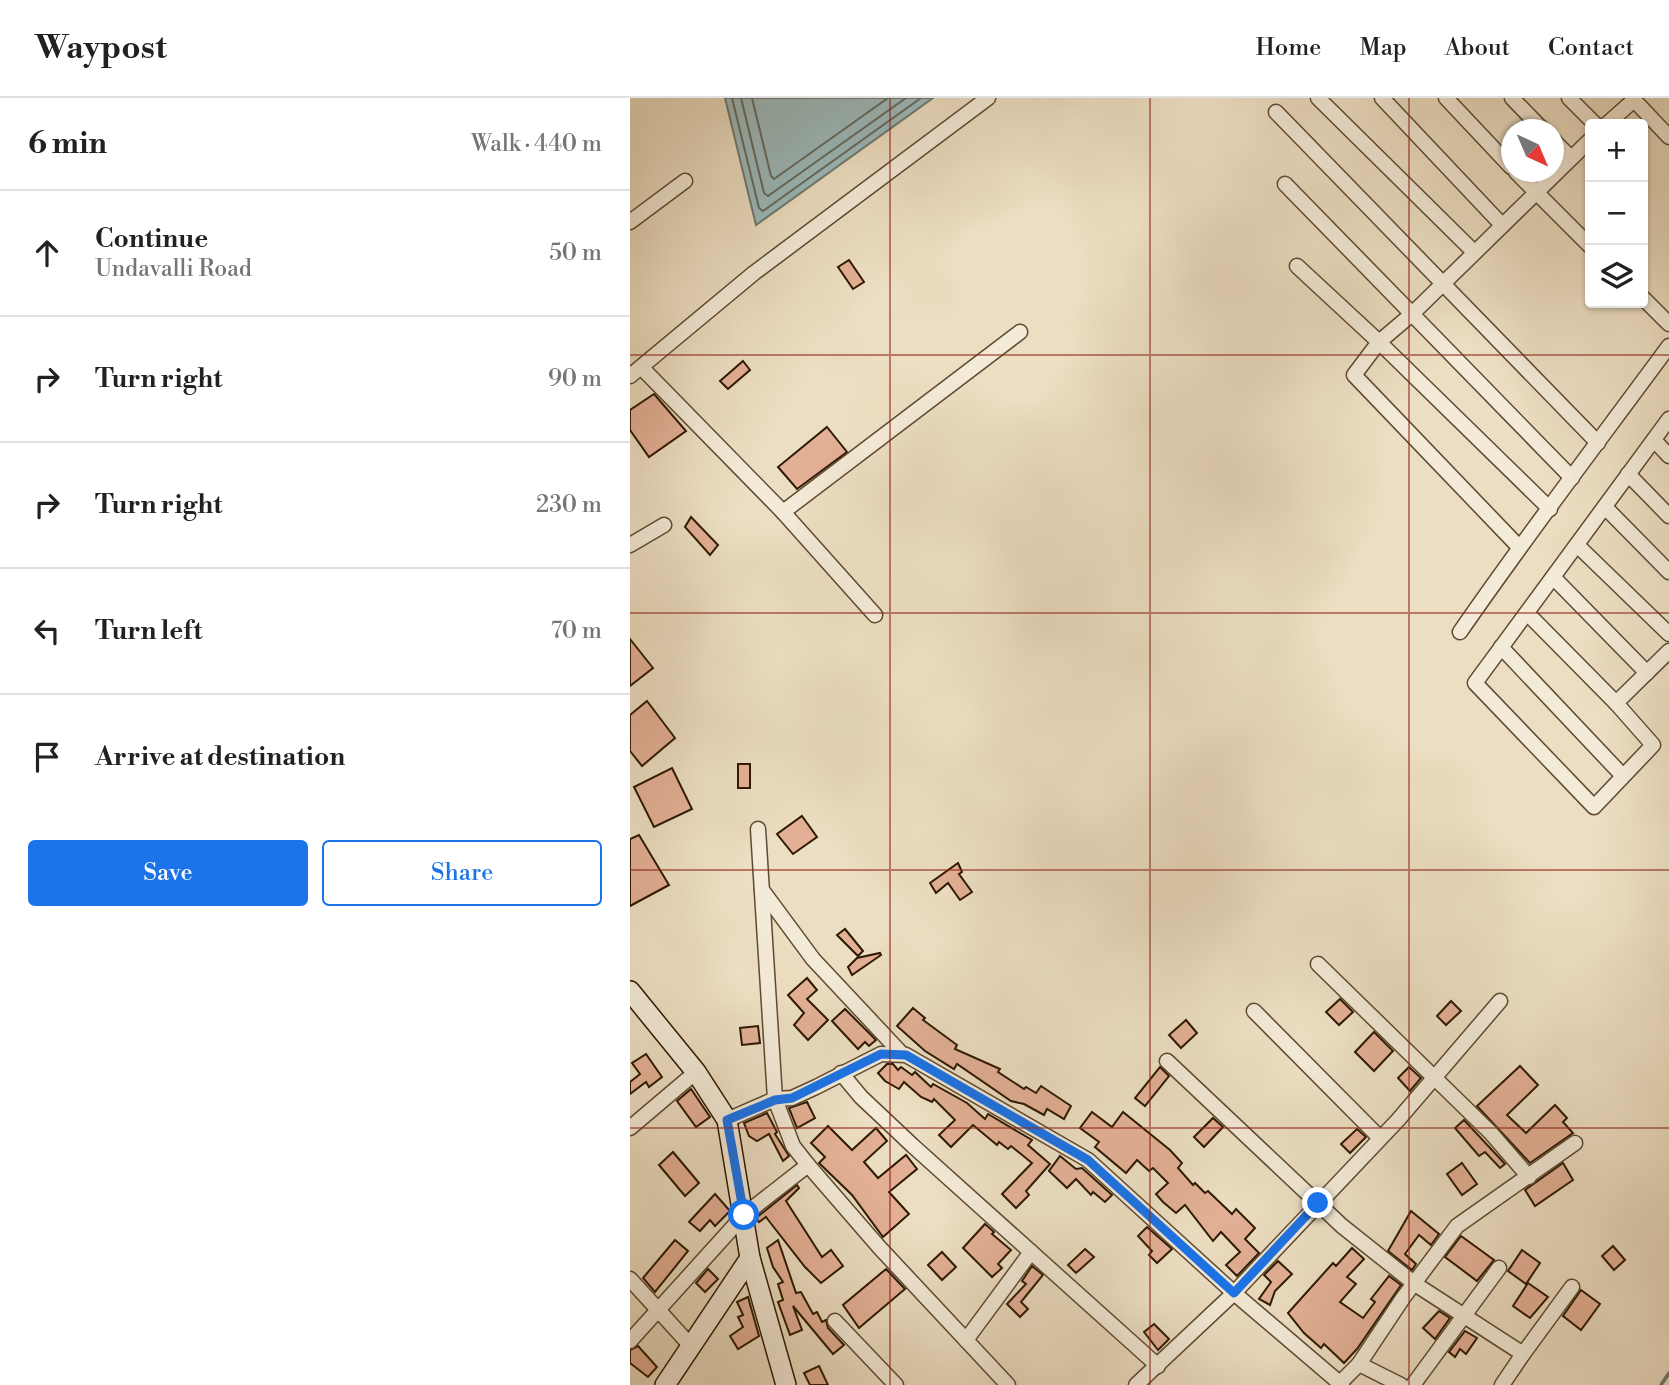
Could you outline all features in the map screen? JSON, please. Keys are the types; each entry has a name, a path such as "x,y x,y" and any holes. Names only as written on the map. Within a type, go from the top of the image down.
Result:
{"main road":[{"path":"633,1002 696,1072 727,1120 750,1258 786,1385"},
{"path":"664,1385 750,1258"}],"street":[{"path":"874,615 783,512 636,372 754,273 988,98"},
{"path":"1318,98 1474,252"},
{"path":"1382,98 1502,225"},
{"path":"1446,98 1501,156"},
{"path":"1512,98 1532,119"},
{"path":"1569,98 1590,119"},
{"path":"1612,119 1634,99 1669,137"},
{"path":"1276,112 1598,443"},
{"path":"1519,547 1354,374 1379,342 1412,314 1585,145"},
{"path":"1564,151 1571,158"},
{"path":"630,222 685,181"},
{"path":"1526,182 1589,245"},
{"path":"1285,184 1572,478"},
{"path":"1297,265 1550,509"},
{"path":"1648,303 1669,324"},
{"path":"783,512 1020,332"},
{"path":"1460,632 1519,547 1550,509 1669,346"},
{"path":"1527,612 1653,745 1594,807 1475,683 1501,647 1527,612 1553,577 1577,545 1669,419"},
{"path":"1654,440 1669,456"},
{"path":"1628,474 1669,516"},
{"path":"1605,506 1669,572"},
{"path":"630,545 664,525"},
{"path":"1577,545 1669,634"},
{"path":"1553,577 1647,673"},
{"path":"1501,647 1622,775"},
{"path":"1616,703 1669,650"},
{"path":"758,829 775,1100 793,1146 807,1165 1008,1385"},
{"path":"762,890 813,959 901,1053 1088,1160 1234,1293 1340,1384 1359,1364 1396,1307 1457,1226 1575,1143"},
{"path":"1318,964 1490,1132 1529,1177"},
{"path":"1136,1385 1234,1293 1434,1079 1500,1001"},
{"path":"1254,1011 1380,1138"},
{"path":"727,1120 775,1100 792,1098 881,1054 901,1053"},
{"path":"1167,1061 1318,1203 1415,1284 1522,1354"},
{"path":"630,1128 696,1072"},
{"path":"841,1073 861,1097 1158,1367"},
{"path":"630,1341 744,1215 807,1165"},
{"path":"966,1340 1031,1252"},
{"path":"1413,1385 1499,1268"},
{"path":"630,1279 691,1345"},
{"path":"1502,1385 1573,1287"},
{"path":"835,1321 896,1385"},
{"path":"1359,1364 1401,1385"}],"water":[{"path":"725,98 933,98 756,225"}],"building":[{"path":"849,260 864,282 853,289 838,267"},
{"path":"743,361 750,370 728,389 720,381"},
{"path":"654,394 686,431 649,457 630,430 630,410"},
{"path":"827,427 847,452 797,489 778,467"},
{"path":"691,517 718,545 710,555 685,527"},
{"path":"630,639 653,668 630,686"},
{"path":"647,701 675,738 642,766 630,751 630,715"},
{"path":"738,764 750,764 750,788 738,788"},
{"path":"672,768 692,809 654,827 634,787"},
{"path":"802,816 817,837 793,854 777,834"},
{"path":"639,835 669,885 630,906 630,839"},
{"path":"958,863 962,872 959,874 972,892 960,900 948,883 936,893 930,883"},
{"path":"845,929 863,951 858,956 837,935"},
{"path":"880,953 881,955 852,975 848,967 857,958"},
{"path":"807,978 817,990 807,999 828,1020 808,1040 794,1025 804,1013 788,995"},
{"path":"1340,999 1353,1012 1339,1025 1326,1012"},
{"path":"1451,1001 1461,1011 1446,1025 1437,1016"},
{"path":"913,1008 925,1018 923,1020 957,1045 955,1049 1000,1069 998,1072 1024,1089 1026,1087 1036,1093 1041,1086 1071,1106 1064,1119 1047,1109 1044,1115 1024,1104 1011,1101 957,1064 954,1069 925,1051 897,1026"},
{"path":"845,1009 876,1040 869,1046 865,1042 858,1049 832,1021"},
{"path":"1186,1020 1197,1033 1181,1048 1169,1035"},
{"path":"758,1026 760,1043 742,1045 740,1028"},
{"path":"1374,1032 1393,1051 1374,1071 1355,1052"},
{"path":"646,1054 662,1077 649,1087 646,1082 630,1094 630,1082 640,1074 632,1063"},
{"path":"887,1064 893,1064 898,1070 901,1067 912,1075 915,1072 931,1087 933,1084 967,1103 985,1119 988,1114 1032,1140 1028,1145 1050,1164 1026,1191 1029,1195 1016,1208 1002,1194 1032,1163 1011,1146 1008,1149 999,1142 997,1145 973,1125 951,1147 939,1135 955,1120 934,1099 932,1102 921,1097 904,1082 899,1089 885,1081 878,1073"},
{"path":"1520,1066 1538,1085 1507,1115 1526,1133 1555,1105 1567,1118 1563,1122 1573,1133 1530,1163 1477,1106"},
{"path":"1160,1067 1169,1076 1145,1106 1135,1098"},
{"path":"1409,1067 1421,1078 1410,1091 1398,1078"},
{"path":"691,1089 710,1117 696,1127 677,1101"},
{"path":"807,1102 815,1118 797,1128 789,1108"},
{"path":"1092,1112 1112,1127 1123,1112 1170,1150 1182,1163 1178,1168 1193,1185 1195,1183 1205,1193 1208,1191 1232,1214 1236,1209 1255,1228 1245,1239 1259,1253 1237,1276 1226,1265 1240,1252 1221,1232 1213,1241 1185,1205 1176,1213 1163,1202 1156,1194 1168,1183 1153,1168 1149,1171 1137,1160 1126,1173 1095,1147 1099,1142 1080,1128"},
{"path":"767,1113 777,1132 775,1134 789,1156 783,1161 769,1134 757,1141 749,1136 744,1123"},
{"path":"1213,1118 1223,1127 1204,1147 1194,1137"},
{"path":"1464,1120 1505,1164 1500,1168 1485,1152 1479,1156 1455,1128"},
{"path":"828,1126 852,1150 876,1128 887,1141 864,1162 878,1178 906,1155 917,1169 889,1192 909,1214 883,1237 852,1195 819,1163 825,1157 811,1143"},
{"path":"1357,1129 1366,1137 1350,1153 1341,1144"},
{"path":"673,1152 699,1183 685,1196 659,1165"},
{"path":"1060,1156 1076,1169 1082,1168 1112,1195 1105,1202 1093,1192 1091,1195 1076,1179 1067,1188 1049,1171"},
{"path":"1462,1163 1477,1184 1462,1195 1447,1174"},
{"path":"1563,1163 1573,1180 1535,1206 1525,1190"},
{"path":"797,1185 799,1188 786,1201 822,1257 831,1250 843,1266 821,1283 766,1217 759,1222 756,1218"},
{"path":"715,1194 730,1211 715,1226 710,1220 700,1231 689,1222"},
{"path":"1411,1211 1439,1234 1431,1245 1419,1235 1405,1254 1416,1264 1412,1270 1388,1251"},
{"path":"985,1224 994,1232 992,1234 1011,1250 998,1264 1002,1268 992,1277 963,1248"},
{"path":"1147,1227 1172,1249 1157,1263 1149,1255 1152,1251 1138,1236"},
{"path":"1461,1236 1494,1260 1477,1281 1445,1257"},
{"path":"675,1240 688,1251 655,1292 643,1278"},
{"path":"778,1240 796,1293 801,1292 813,1314 817,1312 822,1322 826,1320 828,1328 844,1345 833,1354 793,1306 802,1330 790,1335 778,1302 783,1300 778,1284 783,1282 773,1267 767,1248"},
{"path":"1613,1246 1625,1260 1614,1270 1602,1256"},
{"path":"1352,1248 1364,1259 1347,1277 1356,1284 1340,1302 1363,1318 1375,1302 1371,1299 1389,1276 1401,1285 1357,1349 1344,1363 1324,1344 1321,1348 1304,1333 1288,1313 1333,1263 1336,1266"},
{"path":"1085,1249 1094,1257 1076,1273 1068,1265"},
{"path":"1522,1250 1540,1263 1526,1284 1508,1271"},
{"path":"942,1252 956,1267 942,1280 928,1265"},
{"path":"1278,1261 1292,1274 1275,1291 1270,1305 1259,1299 1271,1282 1264,1275"},
{"path":"1032,1266 1043,1275 1021,1302 1028,1309 1020,1317 1007,1304 1026,1284 1022,1281"},
{"path":"708,1269 718,1279 705,1292 696,1283"},
{"path":"886,1269 905,1289 859,1328 843,1305"},
{"path":"1528,1283 1548,1297 1530,1318 1513,1306"},
{"path":"1581,1290 1600,1304 1581,1330 1563,1316"},
{"path":"748,1297 759,1336 738,1349 730,1336 743,1327 738,1317 743,1315 737,1302"},
{"path":"1439,1311 1450,1318 1435,1339 1423,1328"},
{"path":"1154,1324 1169,1339 1158,1350 1144,1332"},
{"path":"1465,1331 1477,1338 1466,1354 1460,1349 1455,1357 1449,1352"},
{"path":"638,1346 657,1367 648,1377 630,1363 630,1350"},
{"path":"819,1366 828,1385 810,1385 804,1373"}],"waterway":[{"path":"1661,1385 1669,1373"}],"route":[{"path":"744,1215 727,1120 775,1100 792,1098 887,1052 906,1055 1088,1160 1234,1293 1318,1203"}]}
